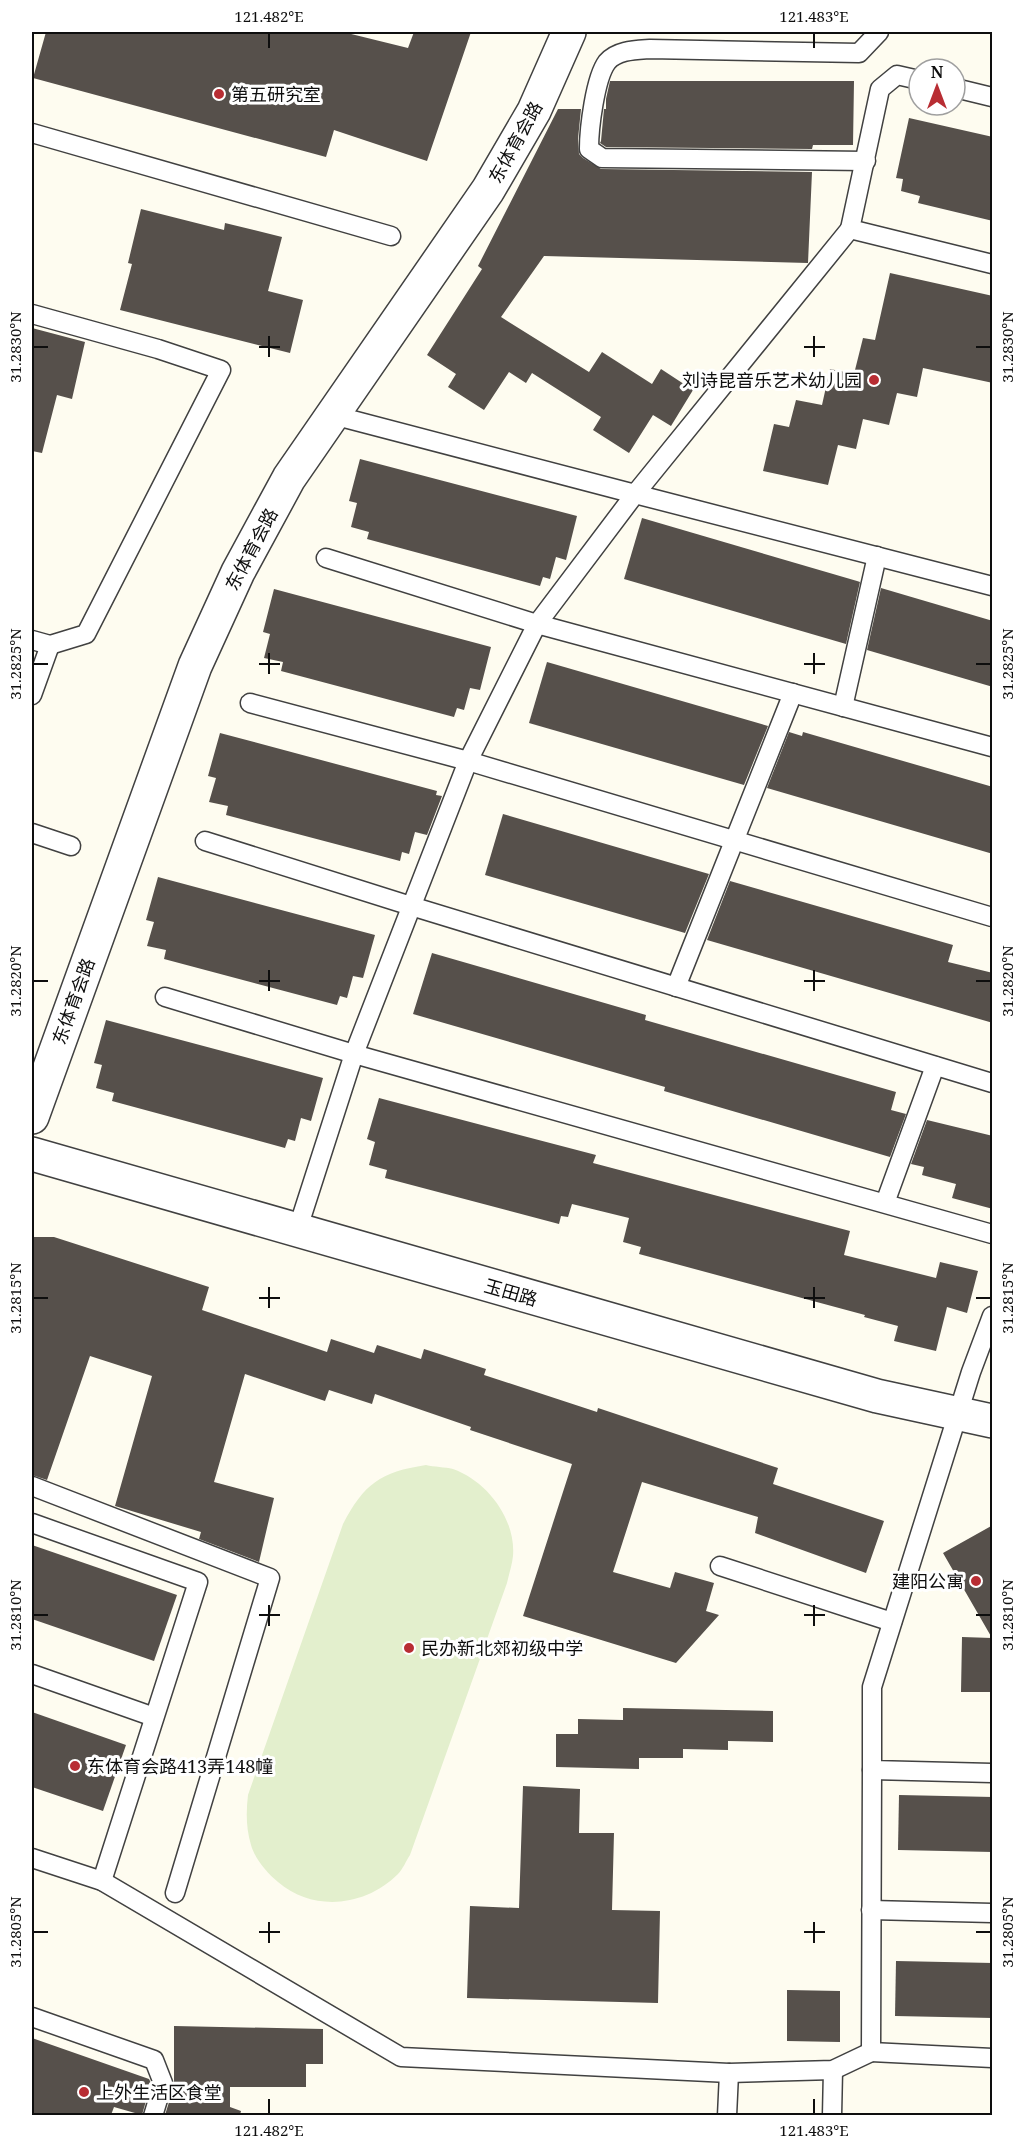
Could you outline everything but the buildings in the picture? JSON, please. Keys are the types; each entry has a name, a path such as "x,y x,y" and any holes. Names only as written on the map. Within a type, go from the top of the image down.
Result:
{"street":[{"name":"东体育会路","path":"32,1117 195,666 238,572 289,478 488,190 534,111 569,32"},
{"name":"玉田路","path":"32,1154 877,1396 993,1420"}],"lane":[{"path":"866,161 602,158 589,149 589,132 598,81 607,62 626,51 650,49 859,53 879,32"},
{"path":"297,1231 354,1054 468,761 537,624 635,494 850,229 880,89 897,75 907,77"},
{"path":"967,91 993,97"},
{"path":"32,133 391,236"},
{"path":"850,229 993,264"},
{"path":"32,314 158,349 221,370 86,634 50,645 32,640"},
{"path":"333,415 993,586"},
{"path":"843,707 877,556"},
{"path":"326,558 537,624 993,747"},
{"path":"32,695 50,645"},
{"path":"676,987 793,693"},
{"path":"250,703 468,761 993,917"},
{"path":"32,833 71,846"},
{"path":"205,841 993,1083"},
{"path":"165,997 354,1054 993,1233"},
{"path":"885,1203 934,1066"},
{"path":"871,2052 872,1688 957,1414 993,1316"},
{"path":"32,1486 270,1578 175,1893"},
{"path":"32,1524 198,1582 102,1881"},
{"path":"720,1566 892,1622"},
{"path":"32,1674 154,1717"},
{"path":"872,1770 993,1773"},
{"path":"32,1858 102,1881 401,2057 729,2073 833,2070 871,2052 993,2058"},
{"path":"871,1910 993,1913"},
{"path":"32,2017 154,2060 163,2083 153,2115"},
{"path":"832,2115 833,2070"},
{"path":"727,2115 729,2073"}],"green space":[{"path":"426,1465 453,1469 465,1475 477,1482 497,1503 510,1528 513,1542 513,1559 507,1583 410,1855 401,1870 385,1885 355,1899 339,1902 307,1898 292,1892 278,1882 255,1855 247,1826 248,1795 343,1524 358,1499 375,1482 397,1472"}],"place":[{"name":"第五研究室","path":"219,94"},
{"name":"刘诗昆音乐艺术幼儿园","path":"874,380"},
{"name":"建阳公寓","path":"976,1581"},
{"name":"民办新北郊初级中学","path":"409,1648"},
{"name":"东体育会路413弄148幢","path":"75,1766"},
{"name":"上外生活区食堂","path":"84,2092"}]}
